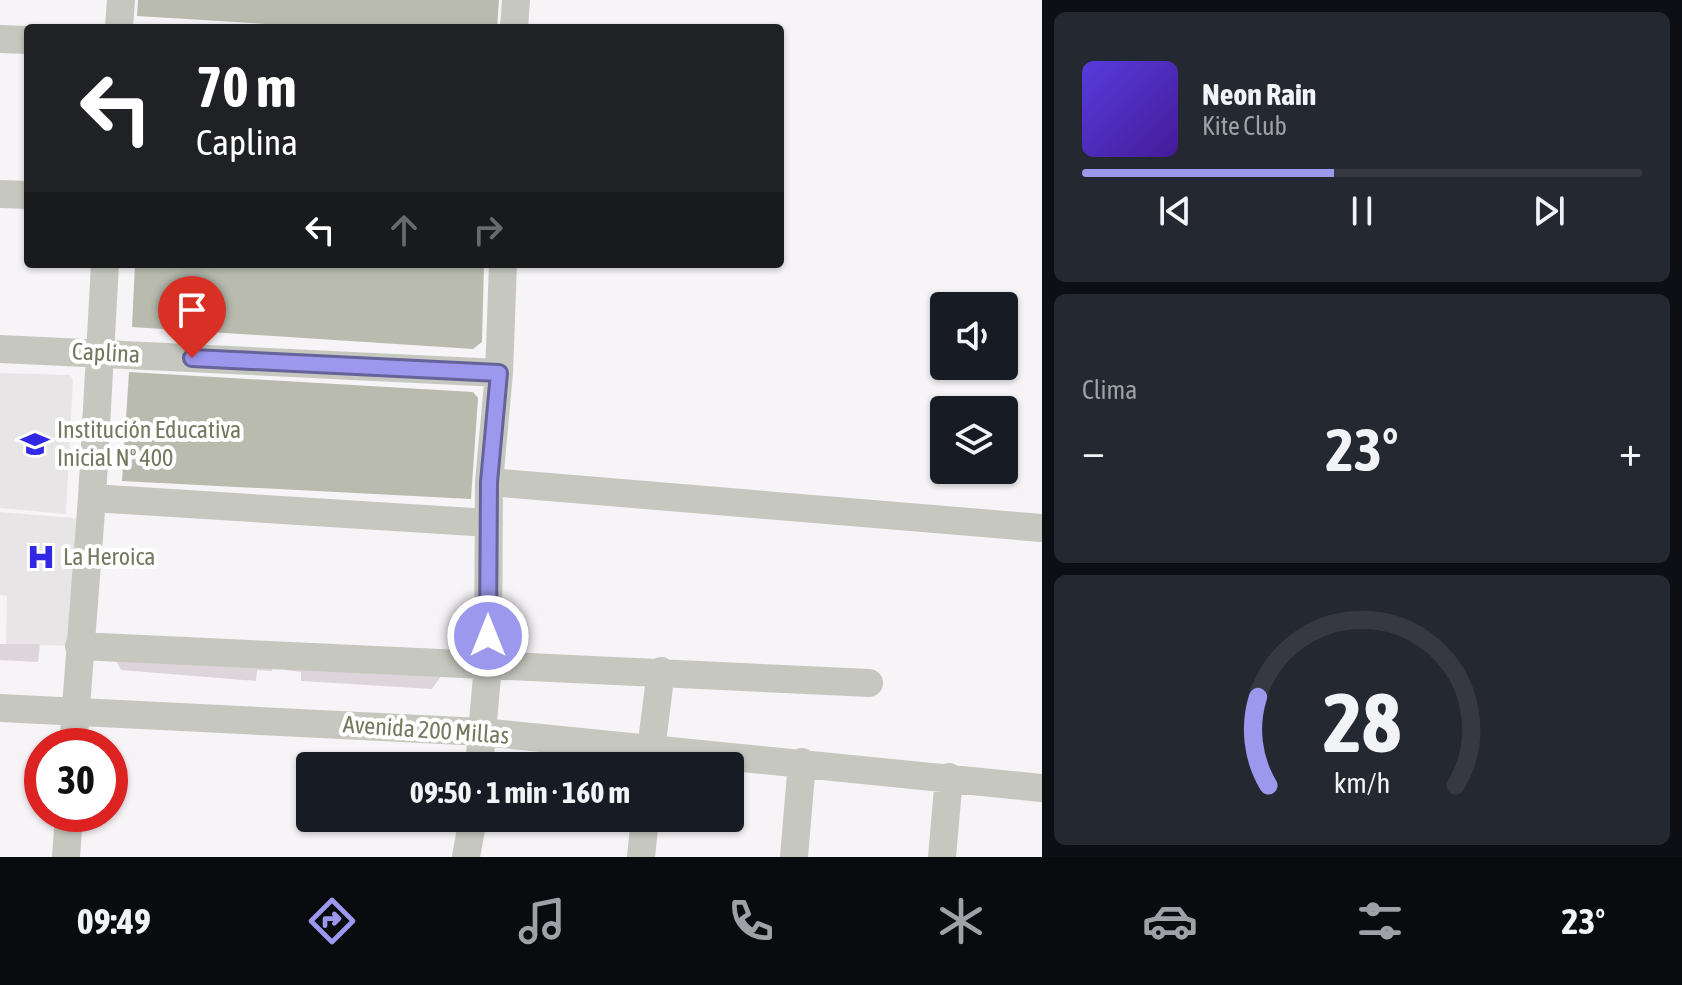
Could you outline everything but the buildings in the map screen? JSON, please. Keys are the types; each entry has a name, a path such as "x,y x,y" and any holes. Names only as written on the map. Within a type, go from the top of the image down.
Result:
{"street":[{"path":"119,24 121,0"},
{"path":"514,24 516,0"},
{"path":"0,39 24,40"},
{"path":"0,194 24,195"},
{"path":"74,728 92,498 105,268"},
{"path":"480,752 488,665 489,482 499,373 503,268"},
{"name":"Caplina","path":"0,349 499,373"},
{"path":"489,482 1042,528"},
{"path":"92,498 489,523"},
{"path":"79,646 869,683"},
{"path":"651,752 661,671"},
{"name":"Avenida 200 Millas","path":"0,708 482,732 611,752"},
{"name":"Avenida 200 Millas","path":"744,760 802,762 1042,788"},
{"path":"794,857 802,762"},
{"path":"942,857 949,777"},
{"path":"66,857 68,832"},
{"path":"466,857 470,832"},
{"path":"641,857 644,832"}],"shaded area":[{"name":"Institución Educativa Inicial Nº 400","path":"0,373 70,375 73,380 66,514 0,508"},
{"name":"La Heroica","path":"0,512 86,519 75,646 6,644 7,596 0,595"},
{"path":"0,644 40,644 38,662 0,660"},
{"path":"113,655 273,665 272,671 257,670 256,681 121,670"},
{"path":"287,667 442,675 432,689 301,681 301,672 286,670"}],"place":[{"name":"Institución Educativa Inicial Nº 400","path":"35,444"},
{"name":"La Heroica","path":"41,557"}],"route":[{"path":"192,358 499,373 489,482 488,636"}]}
